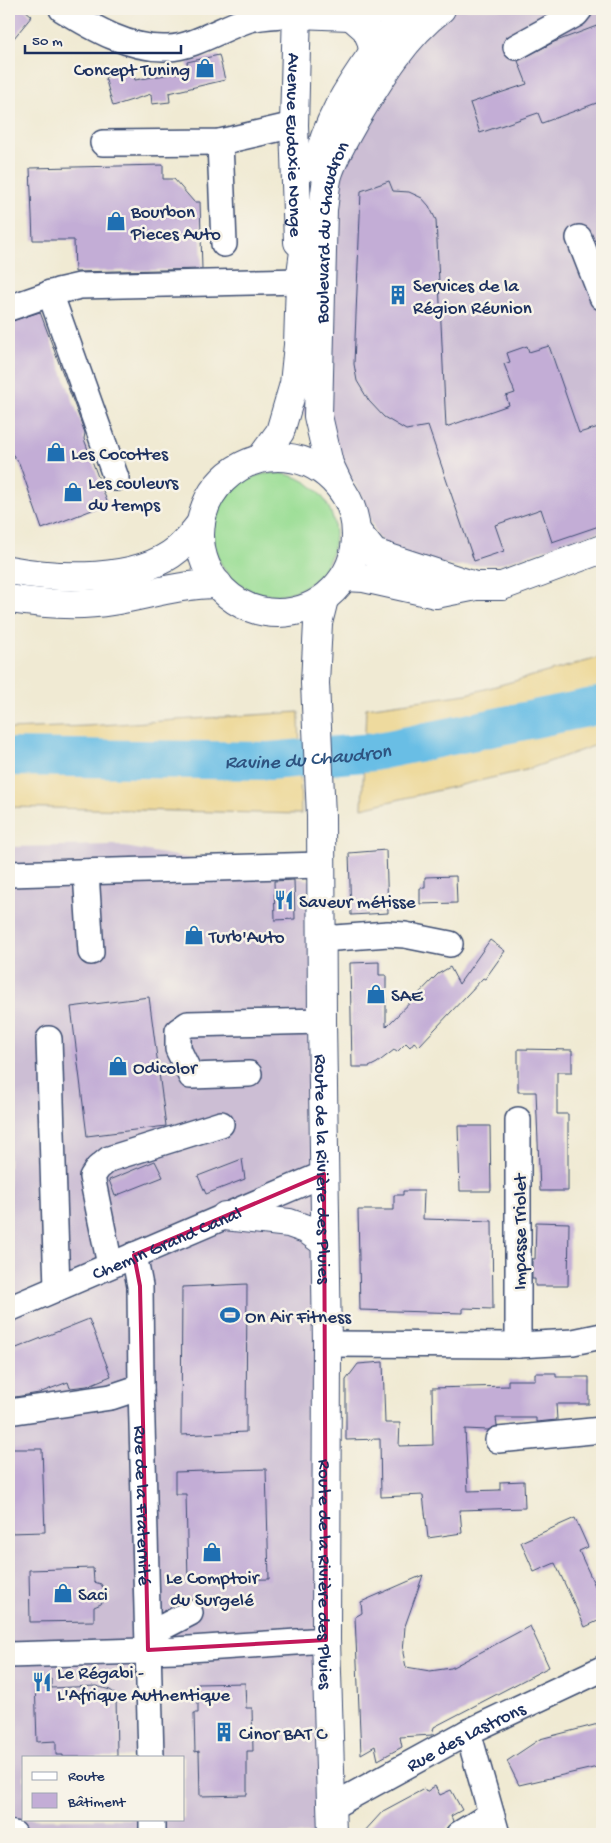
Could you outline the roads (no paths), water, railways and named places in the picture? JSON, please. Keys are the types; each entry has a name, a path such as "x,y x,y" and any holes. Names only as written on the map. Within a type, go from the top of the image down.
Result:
{"main road":[{"path":"297,12 346,12 377,9"},
{"name":"Boulevard du Chaudron","path":"261,458 280,432 294,384 298,345 300,281 313,183 319,154 329,124 352,80 386,34 411,9"},
{"name":"Boulevard du Chaudron","path":"340,487 330,464 318,416 323,209 328,176 340,148 368,98 397,54 425,21 441,9"},
{"name":"Avenue Eudoxie Nonge","path":"297,12 294,125 300,281"},
{"path":"346,12 366,29 374,51 376,70 368,98"},
{"path":"290,457 318,468 340,487 352,509 357,532 354,556 345,577 324,599 302,610 279,614 254,610 232,598 218,584 203,558 200,536 203,514 211,494 224,478 241,466 261,458 290,457"},
{"path":"9,570 28,574 70,576 128,571 163,559 178,549 201,523"},
{"path":"357,532 374,553 476,586"},
{"path":"345,577 364,578 436,594 476,586 502,586 602,549"},
{"path":"9,598 42,603 93,603 188,585 218,584"},
{"name":"Route de la Rivière des Pluies","path":"324,599 318,622 315,684 322,865 322,1021 327,1344 326,1640 332,1834"},
{"name":"Route de la Rivière des Pluies","path":"279,614 298,635 307,651 315,684"},
{"path":"225,1216 289,1223 306,1229 325,1243"}],"street":[{"path":"62,9 82,21 130,44 168,48 184,45 249,20 297,12"},
{"path":"516,47 576,14 580,9"},
{"path":"103,143 220,142 294,125"},
{"path":"220,142 224,244"},
{"path":"579,238 602,297"},
{"path":"9,308 50,293 80,286 300,281"},
{"path":"50,293 116,478"},
{"path":"9,874 322,865"},
{"path":"86,872 91,952"},
{"path":"322,939 388,934 405,935 450,944"},
{"path":"249,1074 191,1076 178,1049 178,1032 188,1024 322,1021"},
{"path":"49,1040 57,1288"},
{"name":"Impasse Triolet","path":"518,1120 518,1345"},
{"path":"110,1265 92,1177 98,1168 109,1159 221,1124"},
{"name":"Chemin Grand Canal","path":"9,1309 324,1174"},
{"name":"Rue de la Fraternité","path":"134,1255 140,1286 151,1756"},
{"path":"327,1344 518,1345 573,1342 602,1336"},
{"path":"9,1412 110,1397 141,1387"},
{"path":"498,1440 602,1430"},
{"path":"148,1640 162,1627 190,1613"},
{"path":"9,1655 148,1640 175,1650 326,1640"},
{"name":"Rue des Lastrons","path":"331,1807 468,1732 602,1669"},
{"path":"459,1834 494,1824 468,1732"},
{"path":"152,1820 152,1834"},
{"path":"9,1833 14,1834"}],"waterway":[{"name":"Ravine du Chaudron","path":"9,757 269,761 374,752 602,705"}],"place":[{"name":"Concept Tuning","path":"205,68"},
{"name":"Bourbon Pieces Auto","path":"116,221"},
{"name":"Services de la Région Réunion","path":"398,295"},
{"name":"Les Cocottes","path":"56,452"},
{"name":"Les couleurs du temps","path":"73,492"},
{"name":"Saveur métisse","path":"284,900"},
{"name":"Turb'Auto","path":"194,935"},
{"name":"SAE","path":"376,994"},
{"name":"Odicolor","path":"118,1066"},
{"name":"On Air Fitness","path":"230,1315"},
{"name":"Le Comptoir du Surgelé","path":"212,1552"},
{"name":"Saci","path":"63,1593"},
{"name":"Le Régabi - L'Afrique Authentique","path":"42,1682"},
{"name":"Cinor BAT C","path":"224,1732"}]}
